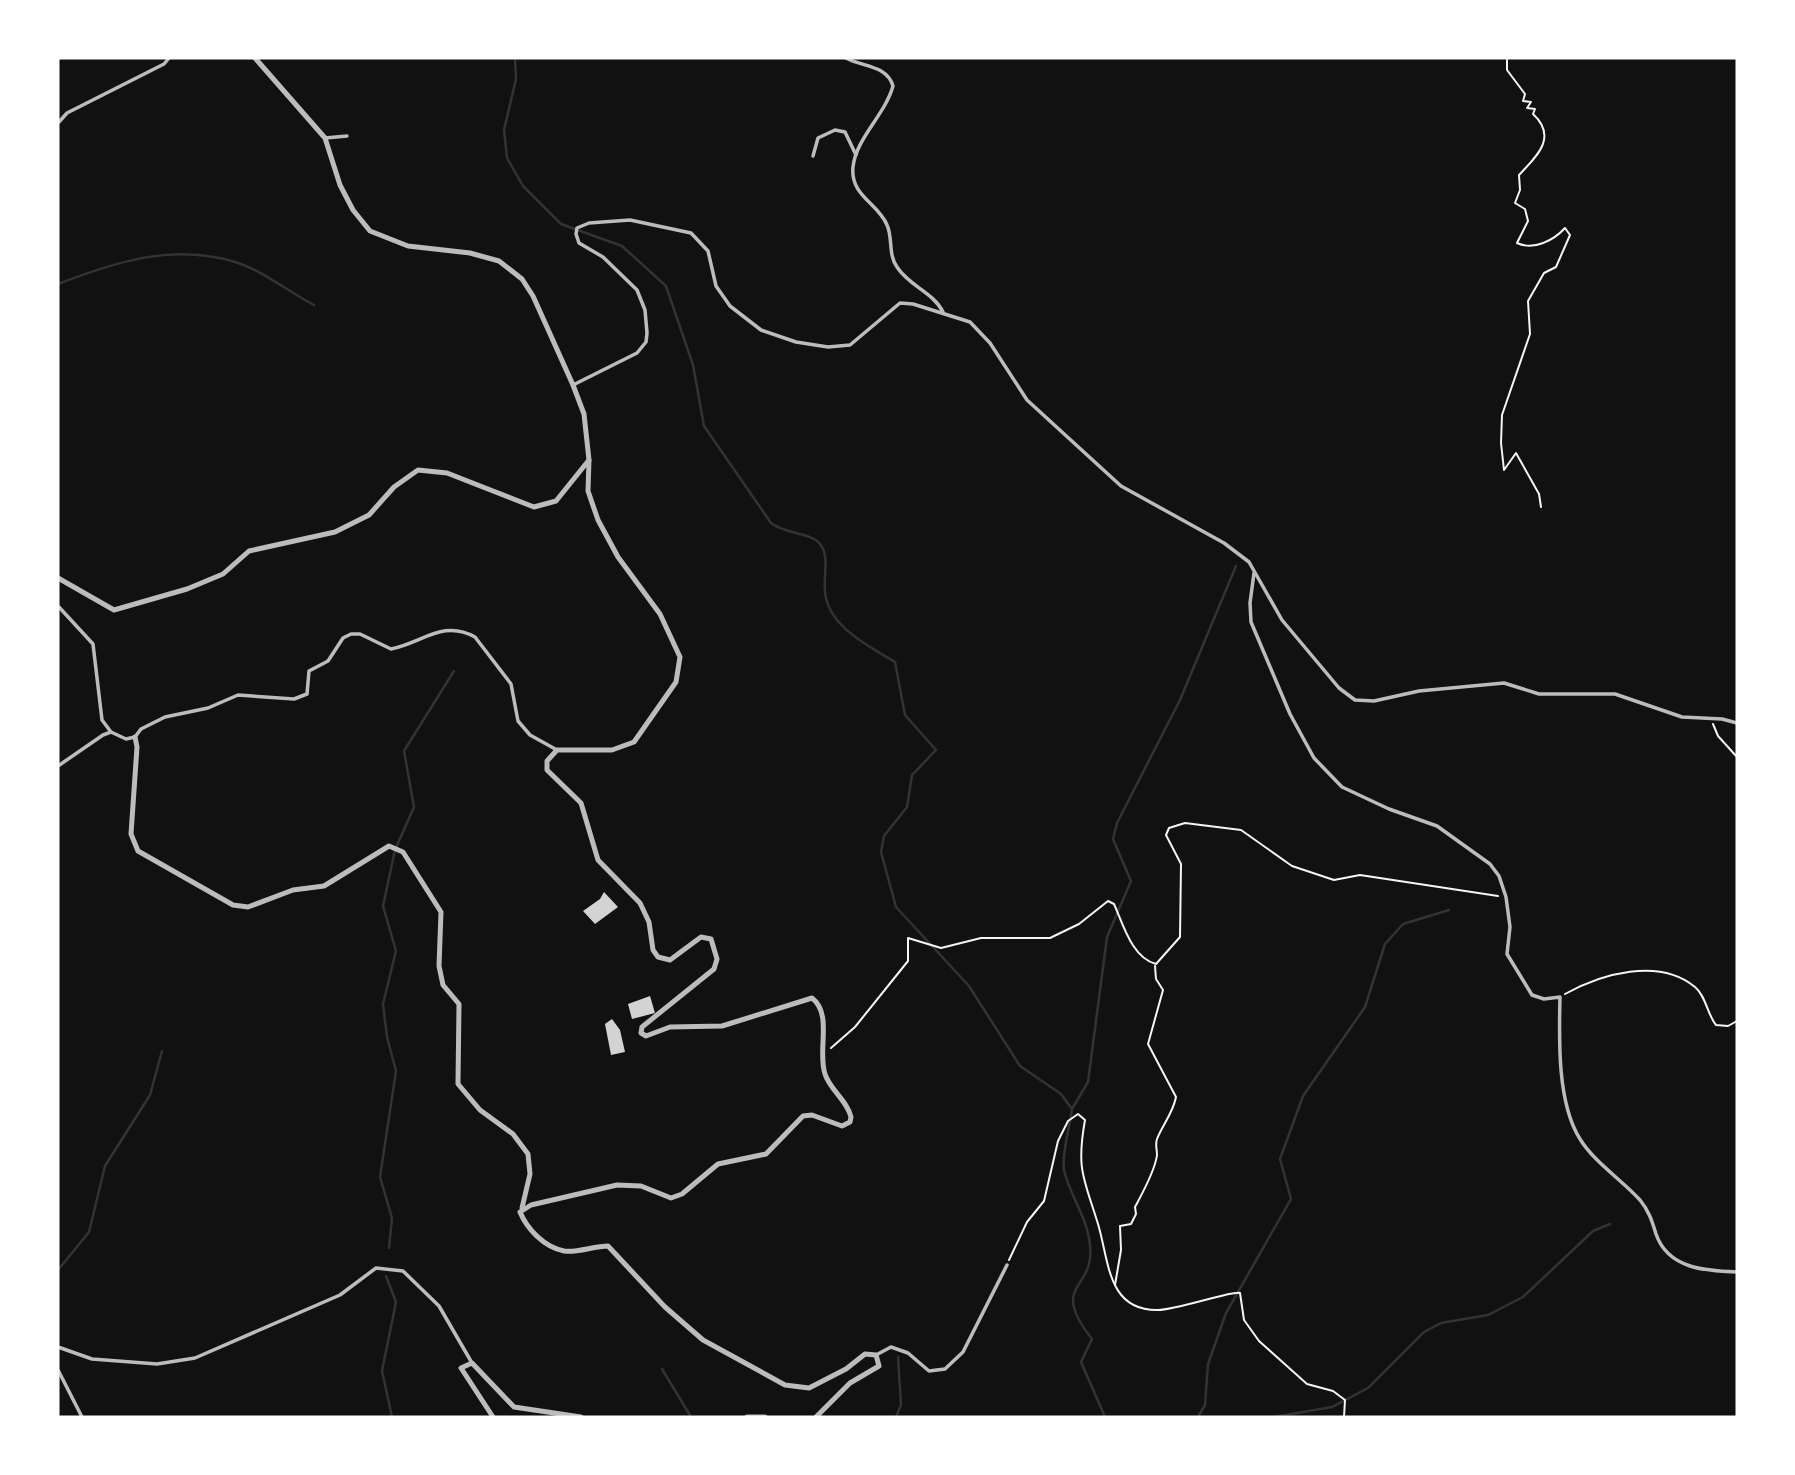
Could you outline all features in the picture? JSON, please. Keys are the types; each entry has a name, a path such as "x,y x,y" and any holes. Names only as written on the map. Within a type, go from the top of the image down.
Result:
{"street":[{"path":"60,122 67,113 164,64 169,58"},
{"path":"58,606 93,644 102,720 111,732 126,739 135,737 141,729 165,717 208,708 238,695 294,699 307,694 309,671 328,661 343,638 351,634 360,634 391,649 436,631 467,633 475,637 511,684 518,721 530,736 557,750 612,750 634,742 676,682 680,657 660,614 618,557 598,520 588,491 589,460 584,415 533,296 508,265 470,253 398,244 370,231 353,210 340,185 325,138 255,58"},
{"path":"846,58 884,72 893,86 889,99 856,155 853,167 855,187 887,225 896,267 938,302 943,312"},
{"path":"813,156 818,138 835,130 845,132 856,155"},
{"path":"325,138 347,136"},
{"path":"573,385 637,353 646,342 648,333 644,304 637,290 611,264 579,243 576,234 578,228 589,223 630,220 681,230 697,237 705,246 716,286 730,306 751,324 771,335 841,347 863,335 900,303 943,312 970,322 983,334 1027,400 1121,486 1231,548 1255,571 1282,620 1339,688 1354,699 1374,701 1419,691 1504,683 1539,695 1615,694 1682,717 1737,723"},
{"path":"58,578 114,610 187,589 223,573 249,551 335,532 369,514 394,487 418,470 447,474 534,508 556,501 589,460"},
{"path":"1255,571 1250,603 1251,622 1290,713 1314,758 1342,787 1389,809 1437,826 1490,864 1499,876 1506,897 1510,927 1507,954 1532,995 1544,999 1560,997 1558,1042 1569,1119 1581,1141 1641,1202 1652,1218 1664,1249 1675,1260 1709,1271 1737,1272"},
{"path":"58,766 111,732"},
{"path":"135,737 137,747 131,834 138,851 233,905 248,907 293,890 324,886 369,856 390,847 401,851 440,912 439,966 443,985 459,1004 457,1084 480,1110 513,1134 528,1154 530,1174 520,1212 524,1223 549,1245 565,1251 608,1246 665,1307 703,1340 785,1385 809,1388 846,1369 865,1354 877,1357 891,1347 908,1353 929,1371 945,1369 963,1352 1007,1265"},
{"path":"522,1208 617,1185 641,1185 671,1198 682,1194 718,1164 766,1154 803,1116 846,1125 850,1122 850,1111 824,1073 820,1006 812,999 722,1026 670,1027 646,1035 641,1033 642,1027 714,969 716,947 711,939 701,937 670,960 658,957 653,950 649,922 640,903 598,860 581,803 547,770 547,761 557,750"},
{"path":"58,1347 92,1359 157,1364 195,1359 340,1295 376,1268 403,1271 439,1306 472,1363 514,1407 581,1417"},
{"path":"816,1417 850,1383 879,1366 877,1357"},
{"path":"472,1363 461,1368 493,1417"},
{"path":"58,1370 82,1417"},
{"path":"747,1417 765,1417"}],"path":[{"path":"1507,60 1507,70 1525,94 1523,101 1531,103 1527,108 1535,109 1533,114 1540,120 1546,134 1546,141 1517,181 1520,190 1515,203 1525,209 1528,220 1517,243 1526,247 1551,241 1565,228 1570,235 1556,267 1544,274 1530,297 1530,334 1502,415 1504,470 1516,453 1539,494 1541,507"},
{"path":"1712,719 1718,736 1737,757"},
{"path":"1114,1286 1121,1250 1120,1226 1131,1224 1136,1214 1135,1207 1146,1188 1146,1181 1157,1156 1156,1142 1174,1107 1176,1097 1147,1044 1163,990 1156,979 1156,964 1180,937 1181,864 1166,835 1169,828 1185,823 1241,830 1292,866 1334,880 1360,875 1506,897"},
{"path":"822,1049 831,1048 855,1027 908,961 908,938 941,948 981,939 1050,938 1079,924 1108,901 1114,904 1130,941 1146,962 1156,964"},
{"path":"1560,997 1601,978 1655,971 1680,978 1697,988 1716,1025 1728,1026 1737,1021"},
{"path":"1007,1265 1027,1222 1044,1201 1058,1140 1068,1121 1078,1114 1085,1120 1080,1168 1098,1225 1110,1280 1114,1286 1134,1307 1156,1310 1184,1308 1226,1293 1240,1293 1244,1320 1259,1341 1307,1384 1341,1395 1346,1400 1344,1417"}],"building":[{"path":"604,892 618,907 595,924 583,911 600,899"},
{"path":"650,996 655,1013 632,1019 628,1004"},
{"path":"612,1019 620,1030 625,1052 611,1055 605,1024"}],"waterway":[{"path":"515,58 516,79 504,130 507,158 523,186 561,224 622,246 666,286 693,365 704,426 771,523 810,537 820,544 825,554 825,591 833,615 851,634 895,662 905,715 936,750 912,775 907,807 884,836 881,852 896,907 969,986 1020,1066 1061,1094 1072,1109 1064,1152 1064,1168 1086,1227 1090,1246 1090,1261 1076,1288 1074,1307 1079,1321 1092,1339 1081,1362 1105,1417"},
{"path":"58,284 123,262 189,254 245,266 314,305"},
{"path":"1072,1109 1088,1082 1107,937 1131,881 1113,839 1117,823 1180,700 1236,566"},
{"path":"389,1248 392,1218 380,1177 396,1071 387,1037 383,1004 396,951 383,906 395,850 414,807 404,751 454,671"},
{"path":"1198,1417 1205,1405 1208,1364 1226,1313 1291,1199 1280,1159 1303,1096 1365,1007 1385,944 1403,924 1449,910"},
{"path":"58,1270 89,1232 105,1166 150,1095 162,1051"},
{"path":"1274,1417 1332,1407 1368,1388 1424,1332 1441,1323 1488,1315 1523,1297 1593,1231 1610,1224"},
{"path":"386,1276 396,1302 382,1371 392,1417"},
{"path":"896,1417 901,1405 898,1357"},
{"path":"662,1369 691,1417"}]}
